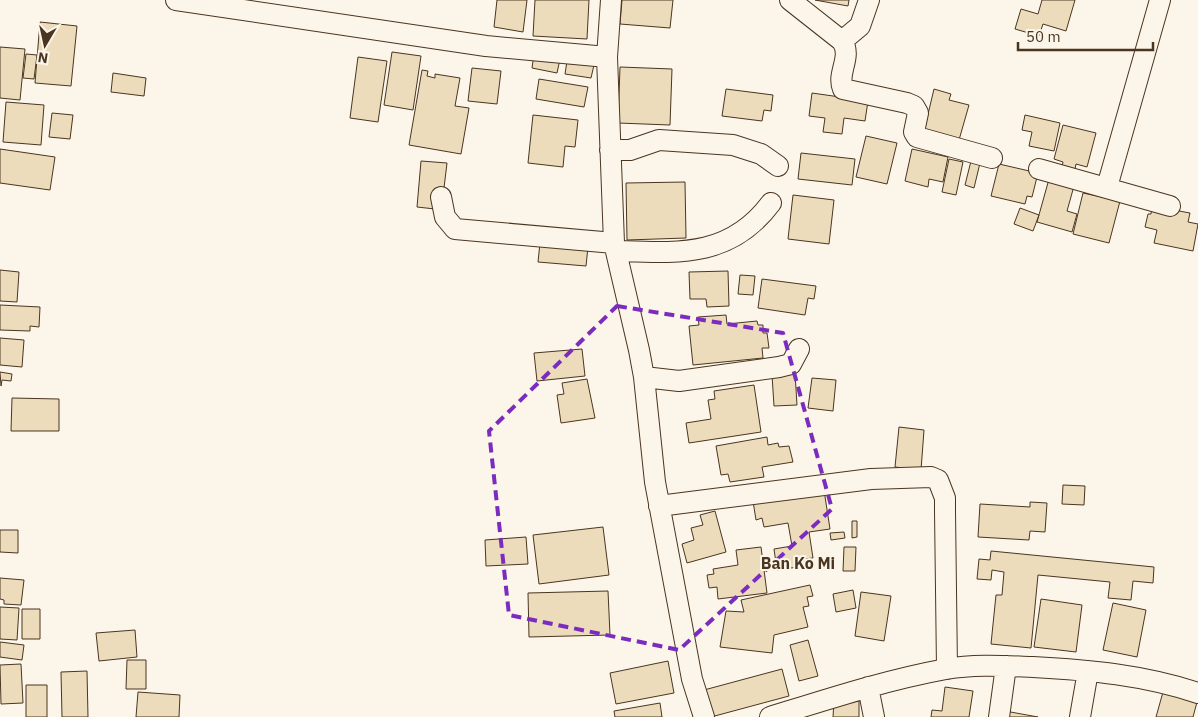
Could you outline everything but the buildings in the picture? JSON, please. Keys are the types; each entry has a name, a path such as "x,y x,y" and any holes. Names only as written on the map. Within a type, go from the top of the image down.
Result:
{"street":[{"path":"176,0 486,46 607,57"},
{"path":"611,0 607,57 615,247 644,377 659,506 692,679 704,717"},
{"path":"790,0 842,42 847,52 841,82 842,89 914,106 918,113 914,132 917,137 992,158"},
{"path":"842,42 860,26 869,0"},
{"path":"1107,187 1160,0"},
{"path":"610,150 630,150 659,140 733,145 760,154 778,166"},
{"path":"1039,169 1170,206"},
{"path":"441,197 445,217 455,230 678,252 721,243 746,230 771,203"},
{"path":"644,377 678,381 779,367 792,364 799,349"},
{"path":"659,506 871,479 931,477 938,480 945,498 946,511 947,669"},
{"path":"998,717 1006,666"},
{"path":"770,717 868,687 947,669 1006,666 1088,671 1159,681 1198,693"},
{"path":"1080,717 1088,671"},
{"path":"868,687 874,717"}],"highlighted area":[{"path":"617,306 783,333 832,509 679,650 509,615 489,431"}],"district":[{"name":"Ban Ko Mi","path":"798,563"}]}
